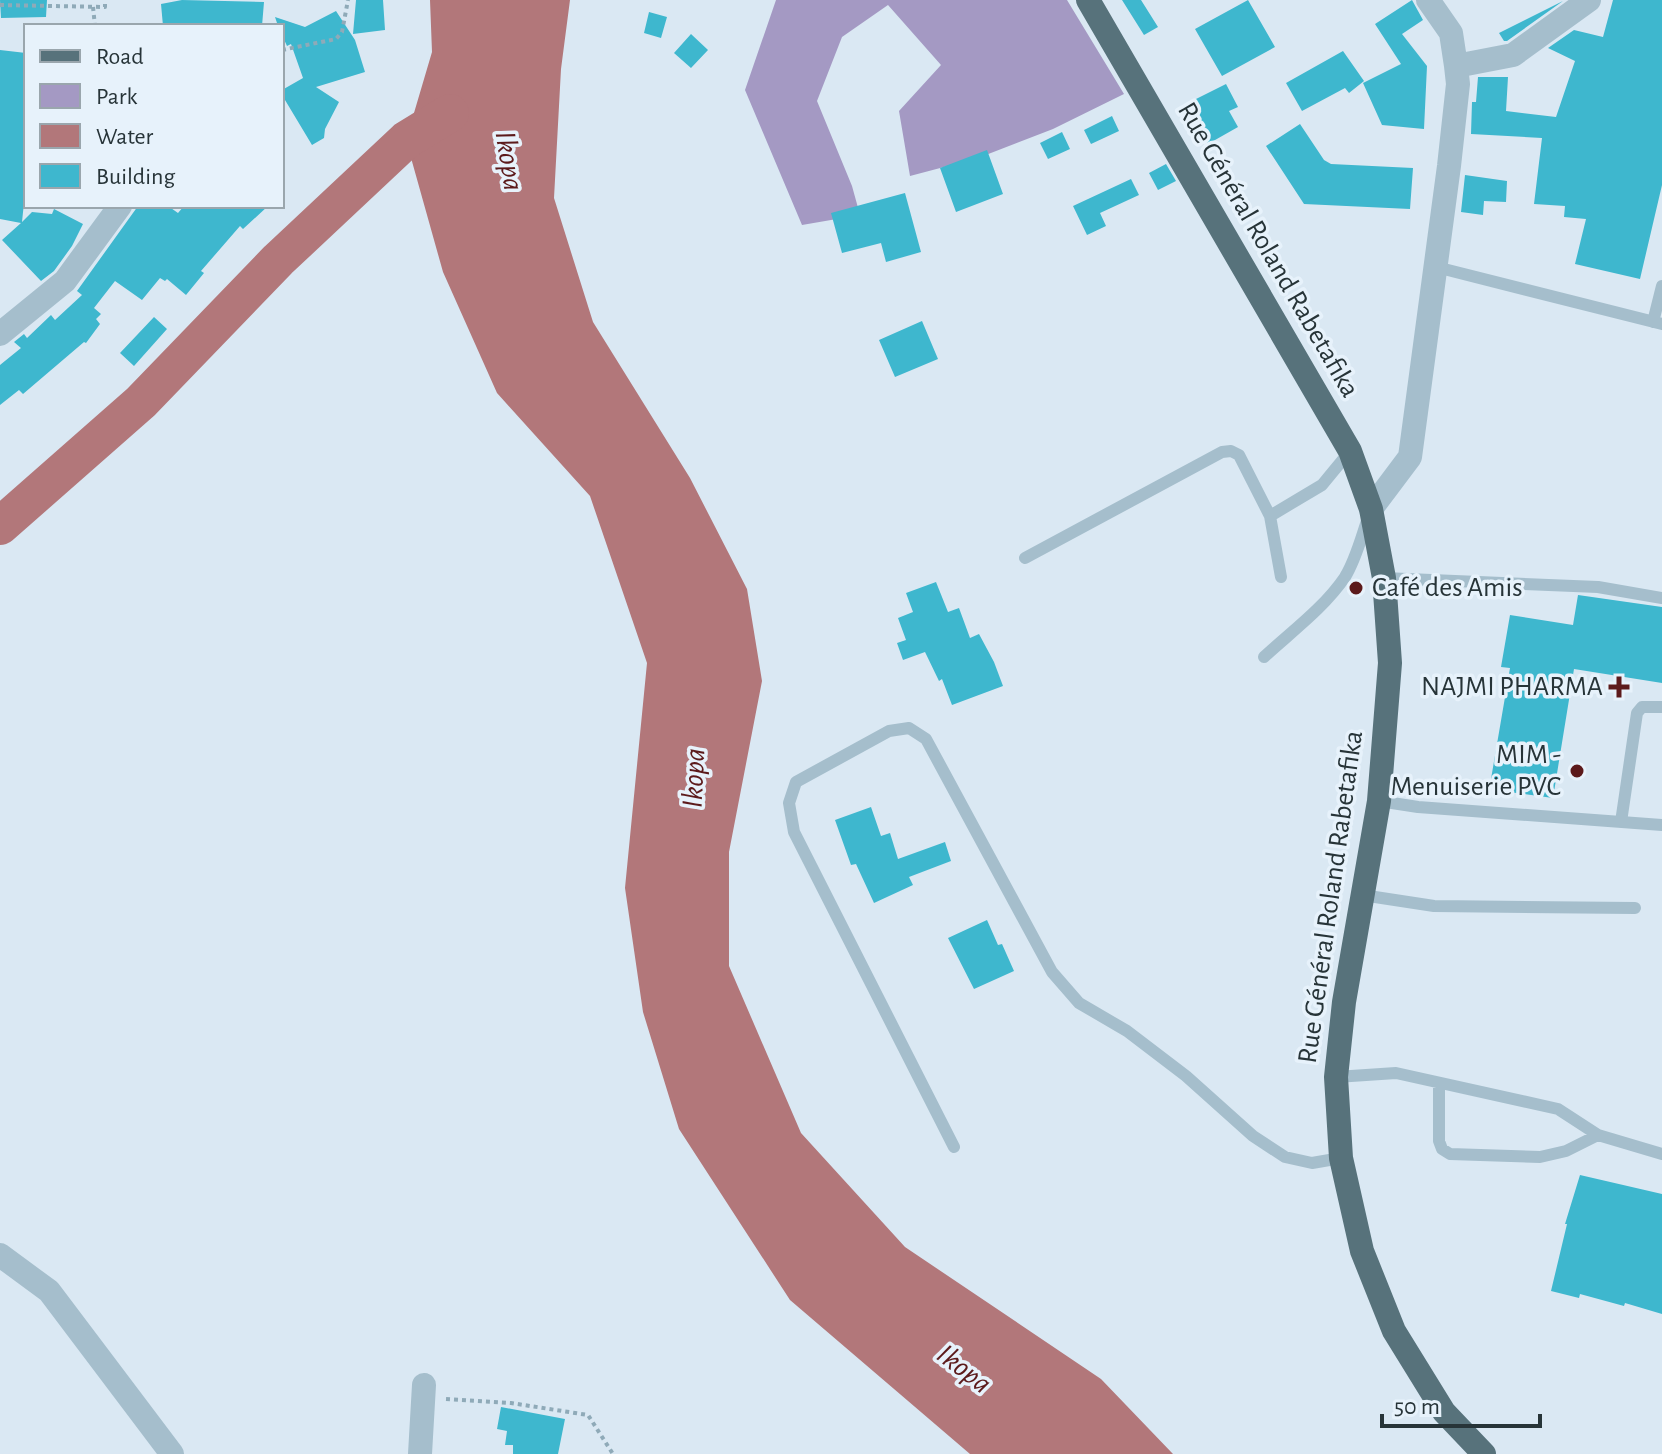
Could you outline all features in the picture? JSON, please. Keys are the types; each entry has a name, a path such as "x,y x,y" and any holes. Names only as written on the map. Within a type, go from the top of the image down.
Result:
{"main road":[{"name":"Rue Général Roland Rabetafika","path":"1088,0 1350,451 1371,509 1384,578 1390,663 1379,801 1344,1002 1336,1077 1341,1158 1362,1251 1394,1331 1444,1412 1484,1454"}],"street":[{"path":"1371,509 1410,457 1458,84 1451,33 1428,0"},
{"path":"1456,66 1513,55 1589,0"},
{"path":"0,334 65,281 119,208"},
{"path":"0,1255 49,1291 172,1454"},
{"path":"420,1454 424,1391"}],"lane":[{"path":"1436,267 1657,323 1662,286"},
{"path":"1025,558 1222,452 1231,451 1239,455 1270,516 1281,577"},
{"path":"1270,516 1322,485 1350,451"},
{"path":"1264,657 1344,578 1356,555 1371,509"},
{"path":"1384,578 1598,587 1662,598"},
{"path":"1621,822 1637,713 1642,707 1662,707"},
{"path":"954,1147 794,832 789,803 796,782 889,731 909,728 926,739 1052,972 1079,1003 1127,1031 1186,1076 1253,1136 1285,1157 1312,1163 1341,1158"},
{"path":"1379,801 1418,807 1662,825"},
{"path":"1362,895 1434,906 1635,908"},
{"path":"1336,1077 1396,1073 1558,1109 1598,1135 1662,1154"},
{"path":"1439,1083 1439,1141 1442,1149 1450,1154 1540,1157 1566,1151 1598,1135"}],"path":[{"path":"0,5 105,7 105,0"},
{"path":"284,50 336,39 342,32 348,0"},
{"path":"93,7 95,24"},
{"path":"424,1391 588,1415 613,1454"}],"green space":[{"path":"776,0 1067,0 1124,94 1053,129 978,158 910,176 899,111 941,65 888,5 842,37 817,101 852,186 860,215 802,225 745,90"}],"water":[{"name":"Ikopa","path":"430,0 570,0 561,69 554,198 593,322 690,478 747,589 762,681 729,852 729,966 801,1133 905,1247 1101,1379 1173,1454 970,1454 790,1300 679,1129 643,1012 625,888 647,663 590,496 497,393 443,272 406,140 432,52"}],"building":[{"path":"0,0 47,0 46,17 1,18"},
{"path":"182,0 264,2 262,24 163,24 161,4"},
{"path":"356,0 383,0 385,30 353,34"},
{"path":"1122,0 1141,0 1158,27 1144,35"},
{"path":"1248,0 1275,47 1222,76 1195,29"},
{"path":"1412,0 1423,20 1402,34 1427,66 1424,129 1382,125 1363,83 1401,64 1375,24"},
{"path":"1613,0 1662,0 1662,185 1640,279 1575,264 1586,219 1564,217 1565,206 1534,204 1542,138 1471,134 1472,102 1476,102 1478,77 1508,77 1506,111 1556,117 1575,61 1548,48 1574,30 1603,37"},
{"path":"1563,1 1507,41 1499,33"},
{"path":"336,11 355,40 365,72 316,87 339,102 325,129 324,138 312,145 284,98 284,89 303,78 291,44 287,46 284,39 284,24 277,24 275,17 305,27"},
{"path":"649,12 667,17 661,38 644,33"},
{"path":"691,34 708,50 691,68 674,53"},
{"path":"0,50 24,53 22,222 32,212 52,214 54,209 83,224 54,271 41,281 2,240 21,223 0,219"},
{"path":"1343,51 1364,81 1349,93 1345,88 1302,111 1286,83"},
{"path":"1226,84 1238,107 1229,111 1238,127 1208,144 1188,103"},
{"path":"1112,116 1119,131 1091,144 1084,130"},
{"path":"1300,124 1324,160 1331,164 1413,168 1410,209 1304,204 1266,146"},
{"path":"1062,132 1070,149 1048,159 1040,143"},
{"path":"987,150 1003,194 956,212 940,168"},
{"path":"1166,164 1176,181 1158,190 1149,173"},
{"path":"1465,175 1507,181 1506,202 1484,201 1483,215 1461,212"},
{"path":"1131,179 1139,195 1100,213 1106,226 1087,235 1073,206"},
{"path":"905,193 921,252 886,262 881,243 842,253 831,213"},
{"path":"137,208 171,208 178,213 182,208 266,208 243,229 240,226 201,271 204,273 186,295 167,279 160,278 142,300 115,281 94,308 101,314 96,319 100,324 86,343 23,394 19,390 0,405 0,365 21,348 14,342 24,334 27,338 51,315 55,320 82,295 77,291"},
{"path":"154,317 167,329 134,366 120,353"},
{"path":"922,321 938,359 895,377 879,340"},
{"path":"936,582 948,612 959,608 970,638 979,634 1003,686 952,705 942,679 939,681 925,652 903,660 897,643 906,640 898,618 913,612 906,593"},
{"path":"1578,595 1662,607 1662,683 1574,669 1553,798 1501,791 1491,779 1510,668 1501,667 1510,615 1573,625"},
{"path":"871,807 881,836 890,833 898,859 945,842 951,861 909,877 913,885 874,903 856,864 851,865 835,820"},
{"path":"987,920 1014,971 974,989 948,938"},
{"path":"1580,1175 1662,1194 1662,1314 1625,1303 1624,1306 1580,1294 1579,1298 1551,1291 1565,1224"},
{"path":"501,1407 565,1419 558,1454 513,1454 513,1445 505,1445 507,1431 497,1429"}],"waterway":[{"path":"0,526 141,402 278,260 406,140 450,113"}],"place":[{"name":"Café des Amis","path":"1356,588"},
{"name":"NAJMI PHARMA","path":"1619,687"},
{"name":"MIM - Menuiserie PVC","path":"1577,771"}]}
